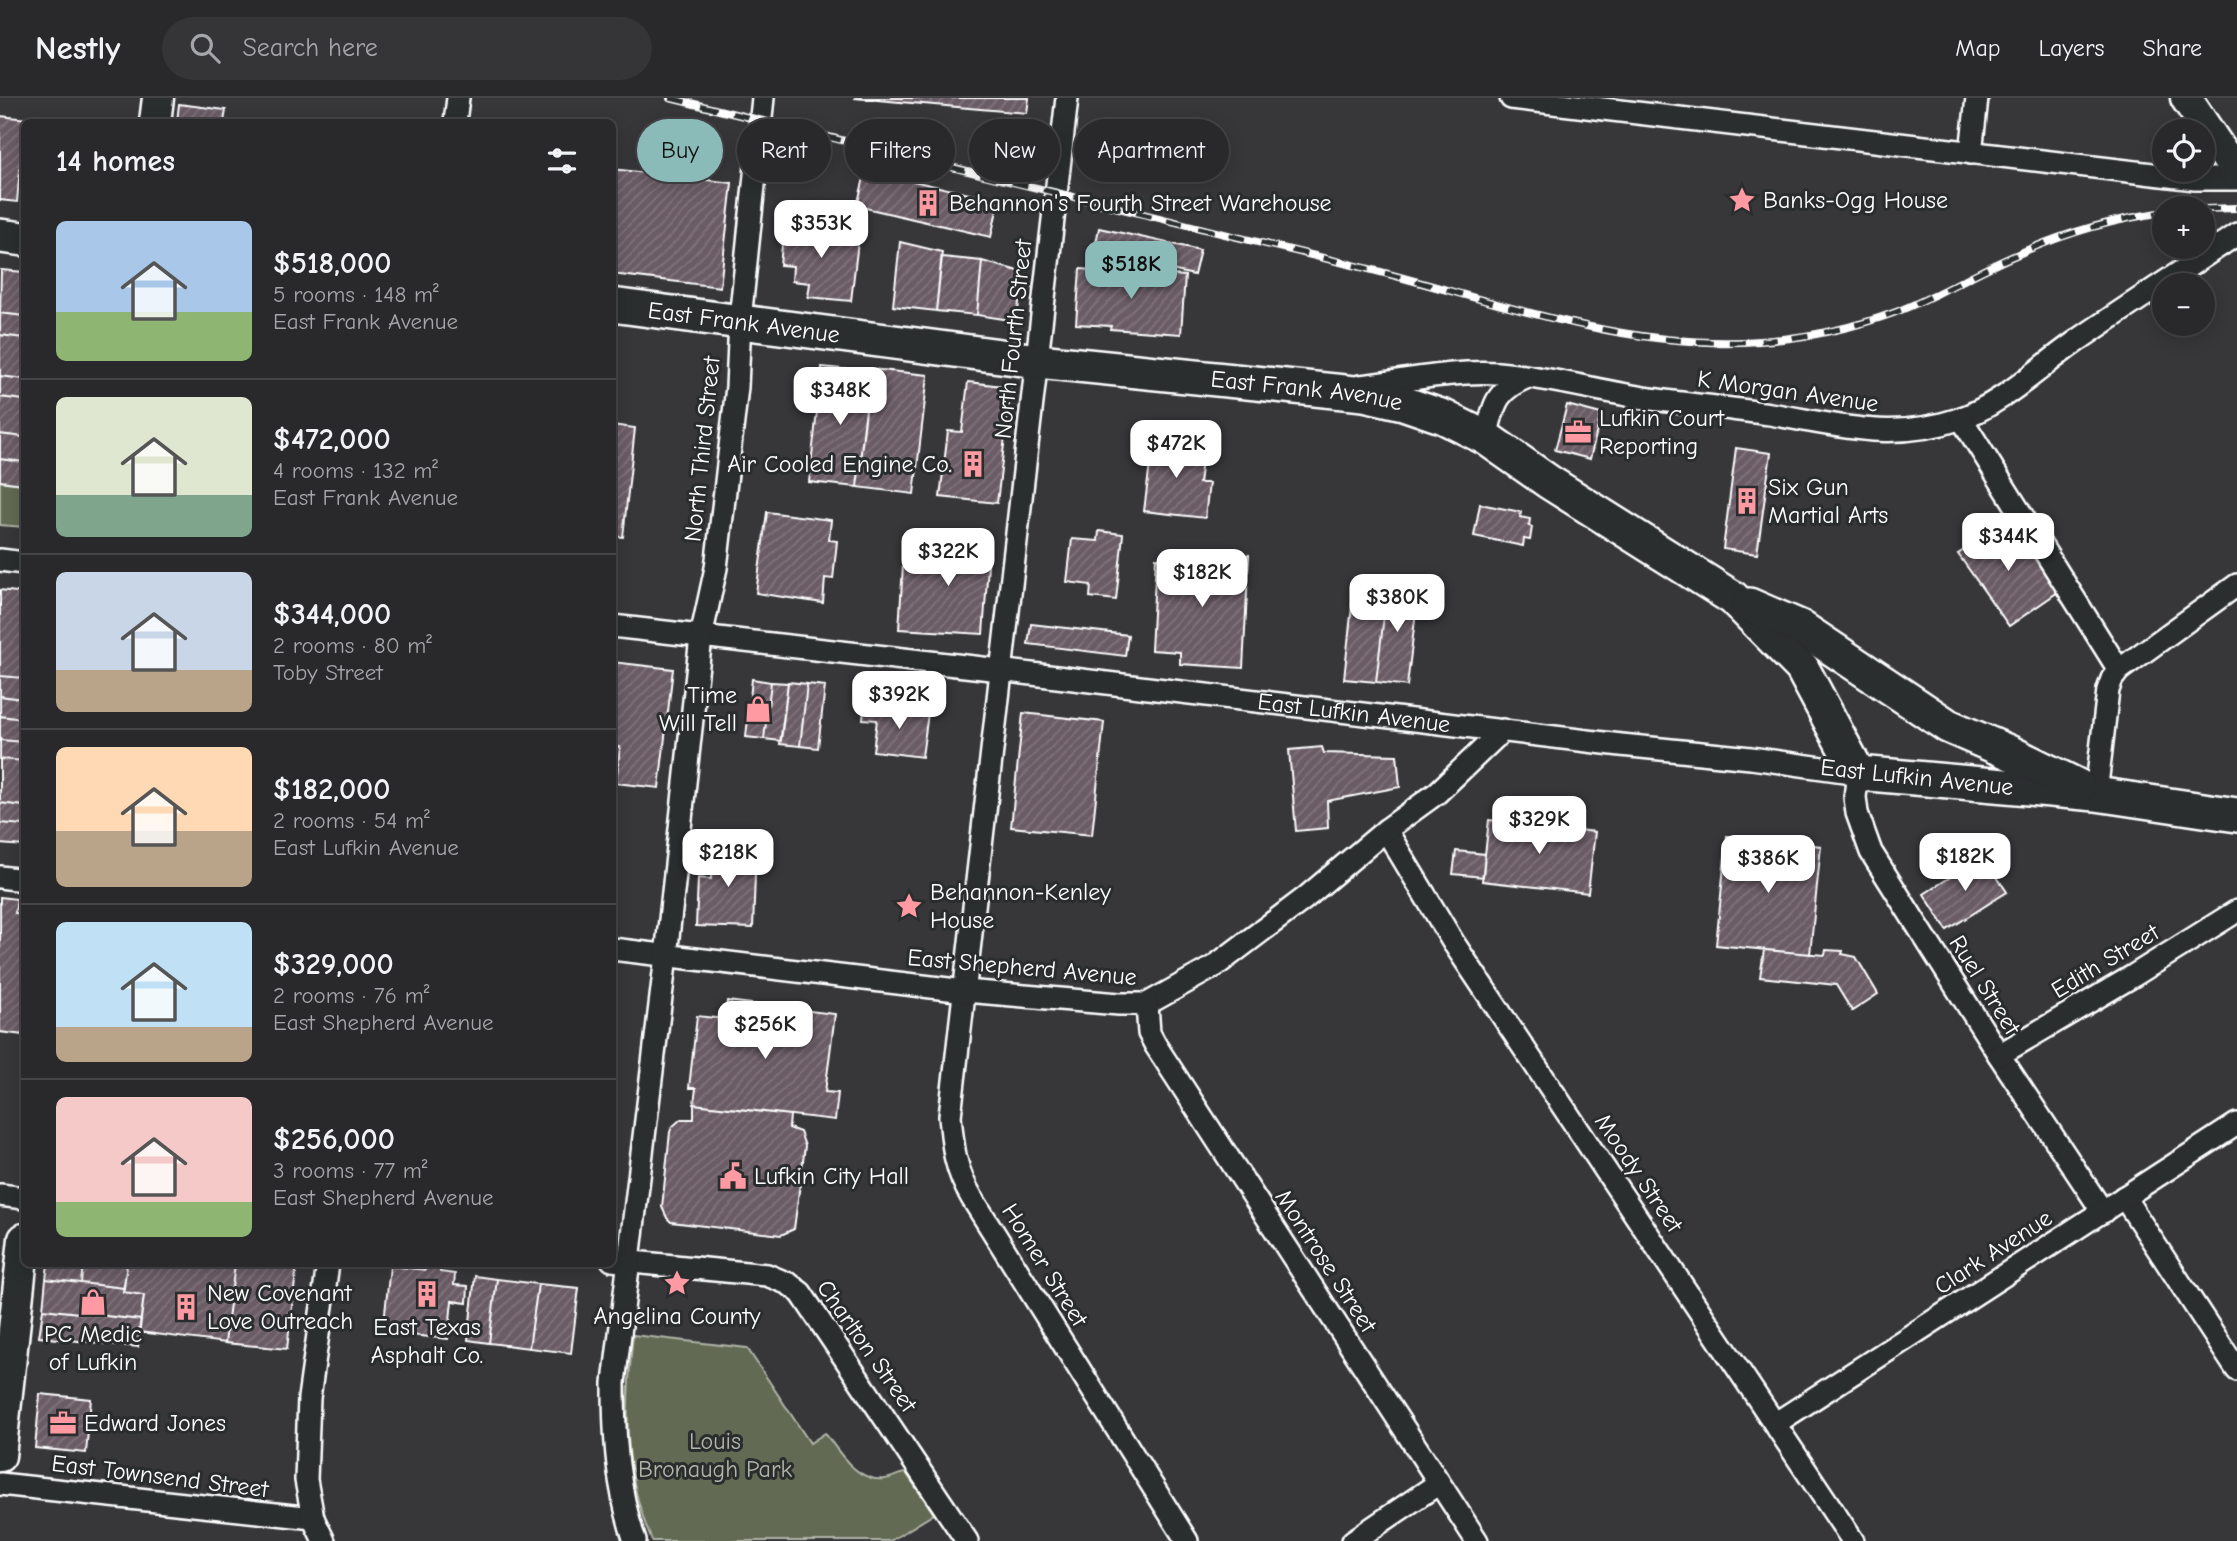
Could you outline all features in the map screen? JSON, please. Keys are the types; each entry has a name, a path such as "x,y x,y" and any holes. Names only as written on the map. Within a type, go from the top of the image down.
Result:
{"main road":[{"path":"155,119 158,98"},
{"path":"2186,98 2237,177"},
{"path":"0,236 21,239"},
{"name":"East Frank Avenue","path":"616,304 1038,361 1364,394 1403,403 1444,417 1486,438 1549,482 1733,598 1802,668 1858,773"},
{"name":"East Lufkin Avenue","path":"1733,598 1800,627 1948,726 2096,794"},
{"name":"East Lufkin Avenue","path":"1858,773 2096,794 2237,815"},
{"path":"0,1456 21,1266"}],"street":[{"path":"455,119 458,98"},
{"name":"North Third Street","path":"634,1541 618,1475 614,1432 620,1261 666,956 701,637 716,568 737,387 740,320 763,98"},
{"name":"North Fourth Street","path":"965,990 1066,98"},
{"path":"1511,98 1675,107 1971,153 2195,179 2237,177"},
{"path":"1971,153 1977,98"},
{"name":"K Morgan Avenue","path":"1323,390 1494,373 1643,398 1771,414 1854,430 1890,431 1932,426 1961,418 2003,396 2072,344 2237,234"},
{"path":"1486,438 1498,398 1504,389 1528,377"},
{"path":"1961,418 2119,670"},
{"path":"0,560 21,563"},
{"path":"2096,794 2108,690 2112,679 2119,670 2237,586"},
{"name":"East Lufkin Avenue","path":"616,626 1858,773"},
{"name":"East Shepherd Avenue","path":"616,950 965,990 1119,1004 1147,1004 1215,966 1304,899 1386,830 1437,793 1503,730"},
{"name":"Ruel Street","path":"1858,773 1855,797 1857,813 1871,852 1998,1055 2104,1212"},
{"name":"Moody Street","path":"1386,830 1453,942 1853,1541"},
{"path":"0,877 21,880"},
{"name":"Edith Street","path":"1998,1055 2237,911"},
{"name":"Homer Street","path":"965,990 950,1116 953,1155 964,1184 1187,1541"},
{"name":"Montrose Street","path":"1147,1004 1149,1033 1156,1046 1477,1541"},
{"name":"Clark Avenue","path":"1776,1423 2237,1125"},
{"path":"0,1195 21,1198"},
{"path":"2124,1197 2237,1370"},
{"name":"Charlton Street","path":"620,1261 767,1275 802,1293 967,1541"},
{"path":"324,1541 313,1518 306,1480 309,1398 328,1267"},
{"path":"1353,1541 1439,1483"},
{"name":"East Townsend Street","path":"0,1484 313,1518"}],"green space":[{"path":"0,481 21,484 21,527 0,525"},
{"name":"Louis Bronaugh Park","path":"633,1335 747,1348 810,1443 825,1433 850,1465 875,1479 906,1473 934,1514 890,1541 652,1541 635,1489 628,1440 628,1389"}],"building":[{"path":"854,98 1029,98 1027,113"},
{"path":"179,104 226,110 224,119 177,119"},
{"path":"0,116 27,119 21,119 17,202 0,200"},
{"path":"616,169 637,172 637,182 732,183 720,287 616,274"},
{"name":"Behannon's Fourth Street Warehouse","path":"863,182 917,182 999,201 991,237 857,206"},
{"path":"796,222 816,224 815,228 859,233 851,301 808,297 810,283 792,281 793,266 780,265 784,226 795,227"},
{"path":"1099,228 1200,250 1194,275 1094,253"},
{"path":"900,242 942,252 936,311 893,306"},
{"path":"942,257 982,261 977,315 936,311"},
{"path":"982,261 1022,272 1017,321 977,315"},
{"path":"1080,269 1185,276 1181,334 1076,324"},
{"path":"1,270 21,272 21,316 0,313"},
{"path":"0,313 21,316 21,338 0,335"},
{"path":"0,335 21,338 21,379 0,376"},
{"path":"822,367 870,372 857,487 809,482"},
{"path":"871,369 928,375 914,494 857,487"},
{"path":"0,376 21,379 21,400 0,397"},
{"name":"Air Cooled Engine Co.","path":"968,382 1011,387 997,503 940,497 948,431 962,432"},
{"path":"0,397 21,400 21,437 0,434"},
{"name":"Lufkin Court Reporting","path":"1567,405 1601,414 1590,459 1555,450"},
{"path":"616,426 635,428 623,537 616,536"},
{"path":"0,434 21,437 21,462 0,459"},
{"path":"1153,440 1204,446 1199,483 1209,483 1205,518 1144,511"},
{"name":"Six Gun Martial Arts","path":"1736,448 1771,453 1757,554 1723,549"},
{"path":"0,459 21,462 21,484 0,481"},
{"path":"1480,504 1521,512 1520,517 1530,519 1530,540 1524,539 1523,546 1474,536"},
{"path":"767,512 831,520 829,540 837,541 833,579 825,578 823,603 756,593"},
{"path":"2008,520 2058,592 2009,626 1958,554"},
{"path":"1099,531 1123,534 1116,600 1090,597 1091,585 1067,582 1072,539 1098,541"},
{"path":"934,535 990,538 983,634 899,629 903,565 932,567"},
{"path":"1209,553 1249,555 1243,668 1180,664 1180,652 1151,650 1156,558 1209,561"},
{"path":"1355,578 1388,582 1376,682 1344,679"},
{"path":"1388,582 1419,586 1407,686 1376,682"},
{"path":"0,590 21,593 21,678 0,676"},
{"path":"1031,624 1128,635 1125,656 1028,644"},
{"path":"616,662 673,669 659,788 616,783 620,747 616,746"},
{"path":"0,676 21,678 21,699 0,696"},
{"name":"Time Will Tell","path":"752,679 771,682 764,739 746,737"},
{"path":"771,682 788,683 781,741 764,739"},
{"path":"788,682 807,684 800,746 780,744"},
{"path":"807,684 825,686 818,748 800,746"},
{"path":"0,696 21,699 21,719 0,716"},
{"path":"879,707 928,713 922,757 873,751 877,720 863,719 864,709 878,710"},
{"path":"1023,713 1104,722 1092,835 1011,827"},
{"path":"0,716 21,719 21,742 0,740"},
{"path":"0,740 21,742 21,761 0,759"},
{"path":"1322,747 1324,753 1397,755 1400,787 1327,801 1328,828 1296,831 1289,750"},
{"path":"0,759 21,761 21,806 0,803"},
{"path":"0,803 21,806 21,825 0,823"},
{"path":"1489,820 1595,832 1588,893 1482,881"},
{"path":"0,823 21,825 21,846 0,844"},
{"path":"1727,836 1821,846 1810,954 1716,945"},
{"path":"712,846 756,848 753,928 696,926 698,878 711,879"},
{"path":"1456,851 1485,854 1483,877 1453,874"},
{"path":"1983,856 2007,892 1947,930 1924,894"},
{"path":"0,897 17,899 15,913 21,914 21,1035 0,1032"},
{"path":"1764,950 1825,955 1826,950 1843,951 1842,954 1856,957 1878,994 1852,1011 1836,985 1760,977"},
{"path":"727,1001 835,1014 825,1092 838,1093 835,1120 694,1104 696,1088 689,1088 697,1016 725,1019"},
{"name":"Lufkin City Hall","path":"694,1104 790,1115 789,1128 800,1132 805,1146 794,1229 781,1235 671,1222 667,1218 662,1207 670,1132 681,1119 694,1119"},
{"path":"48,1267 83,1267 81,1283 46,1279"},
{"path":"83,1267 127,1267 124,1288 81,1283"},
{"name":"New Covenant Love Outreach","path":"127,1267 235,1267 225,1343 139,1332 144,1295 123,1292"},
{"path":"235,1267 297,1267 287,1349 225,1343"},
{"name":"East Texas Asphalt Co.","path":"390,1267 425,1270 426,1267 441,1267 440,1272 455,1274 454,1285 468,1286 467,1303 452,1301 448,1339 383,1332"},
{"path":"475,1276 497,1279 489,1343 468,1340"},
{"name":"PC Medic of Lufkin","path":"46,1279 124,1288 123,1292 144,1295 141,1320 43,1309"},
{"path":"497,1279 538,1284 529,1348 489,1343"},
{"path":"538,1284 579,1288 571,1353 529,1348"},
{"path":"43,1309 141,1320 138,1347 39,1337"},
{"name":"Edward Jones","path":"40,1394 91,1399 86,1453 35,1448"}],"railway":[{"path":"670,98 1365,268 1560,320 1610,331 1710,342 1760,341 1812,335 1880,318 1912,306 2052,240 2108,223 2152,214"},
{"path":"2215,209 2237,208"}],"place":[{"name":"Banks-Ogg House","path":"1742,200"},
{"name":"Behannon's Fourth Street Warehouse","path":"928,203"},
{"name":"Lufkin Court Reporting","path":"1578,432"},
{"name":"Air Cooled Engine Co.","path":"973,464"},
{"name":"Six Gun Martial Arts","path":"1747,501"},
{"name":"Time Will Tell","path":"758,709"},
{"name":"Behannon-Kenley House","path":"909,906"},
{"name":"Lufkin City Hall","path":"733,1176"},
{"name":"Angelina County","path":"677,1283"},
{"name":"East Texas Asphalt Co.","path":"427,1294"},
{"name":"PC Medic of Lufkin","path":"93,1302"},
{"name":"New Covenant Love Outreach","path":"186,1307"},
{"name":"Edward Jones","path":"63,1423"}]}
